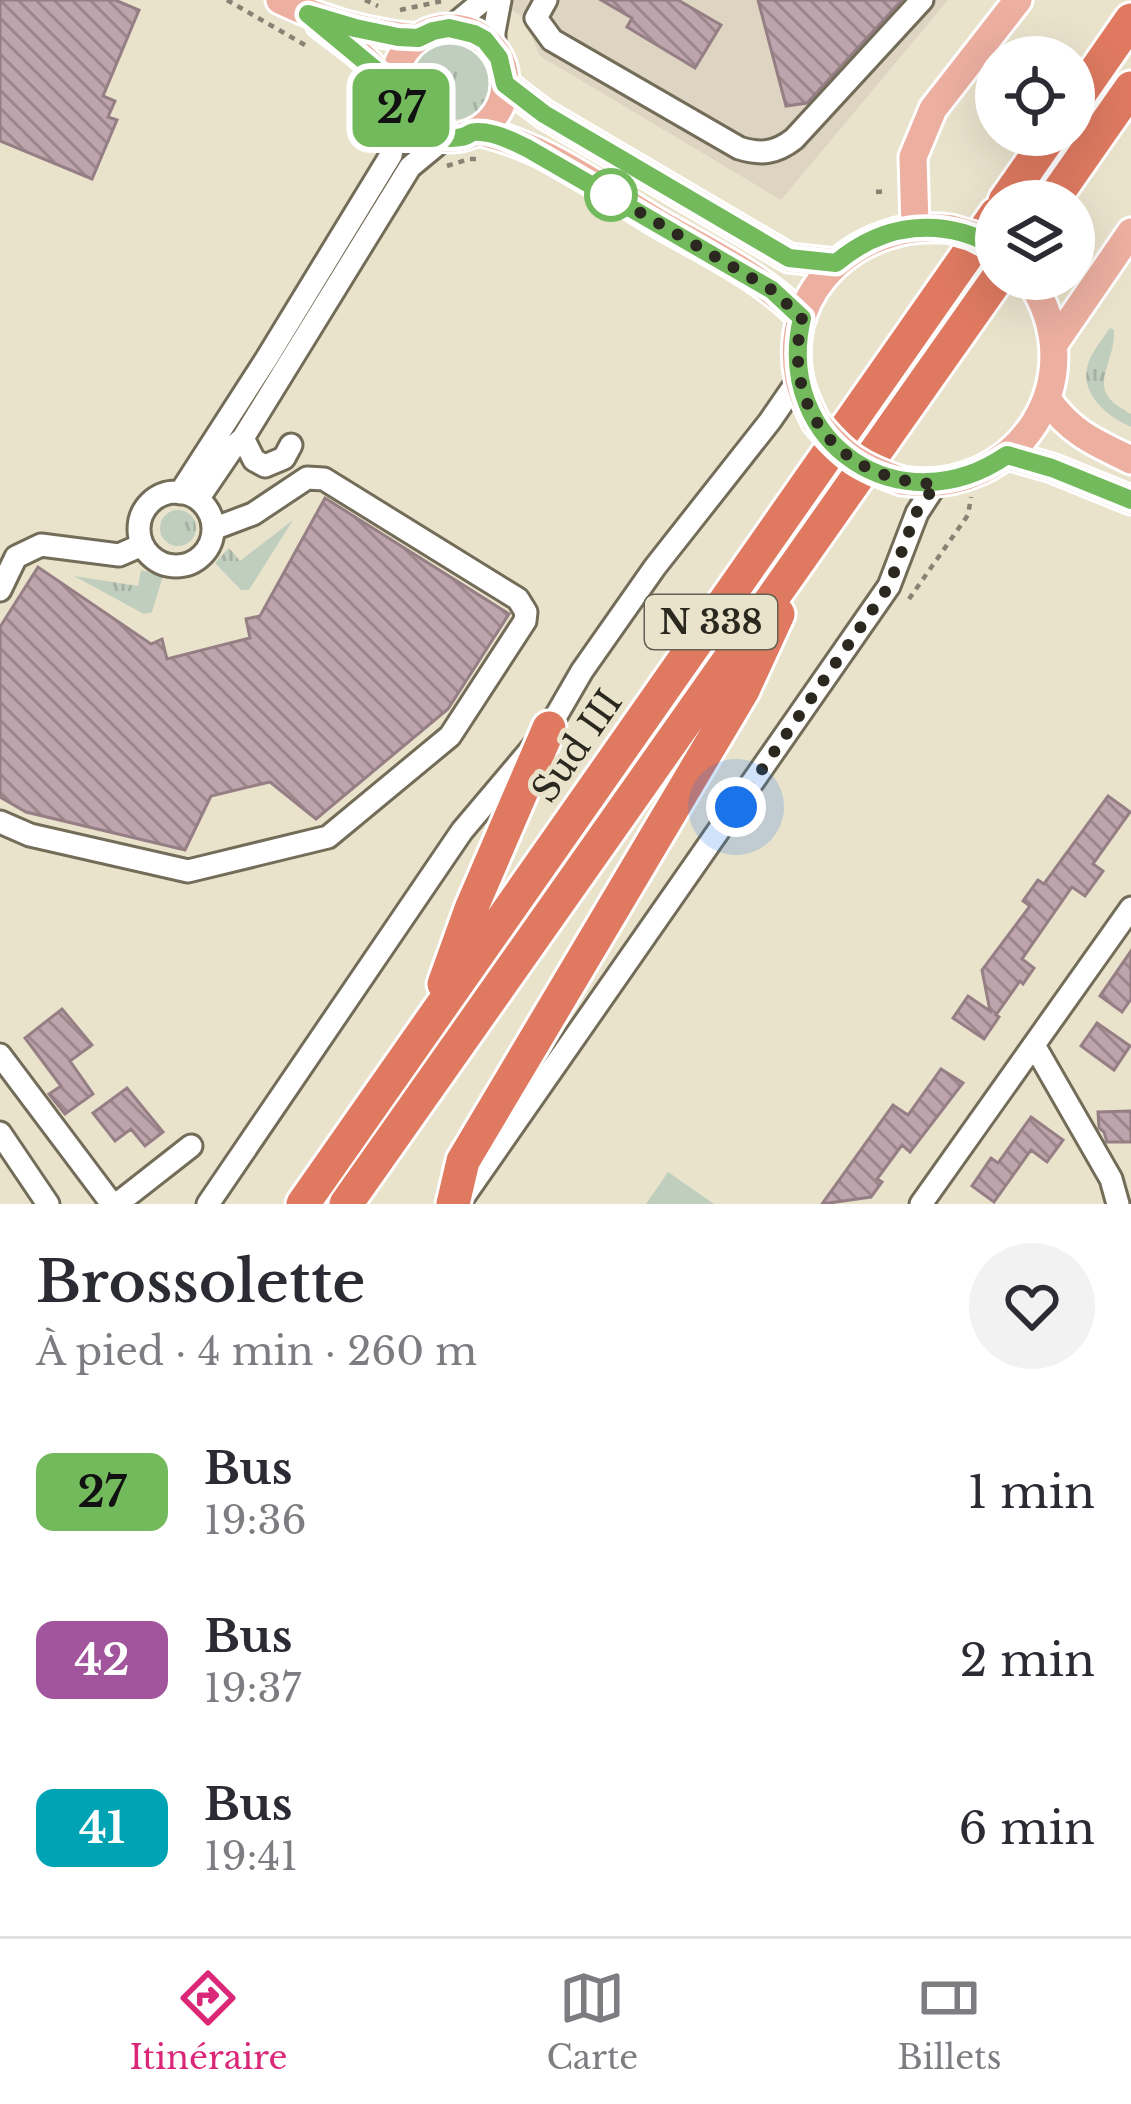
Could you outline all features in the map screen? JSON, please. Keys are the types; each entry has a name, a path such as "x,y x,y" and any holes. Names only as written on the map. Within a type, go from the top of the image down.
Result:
{"highway":[{"path":"1095,72 1131,20"},
{"path":"1067,180 1131,88"},
{"name":"Sud III","path":"303,1204 975,244"},
{"name":"Sud III","path":"346,1204 982,300"},
{"path":"456,1204 463,1161 743,690 816,532"},
{"path":"427,1031 471,909 549,728"}],"main road":[{"path":"280,0 355,28 418,38"},
{"path":"915,227 913,158 933,109 1018,0"},
{"path":"308,14 358,53 415,126 446,138 461,137 486,125 500,106 505,84 502,66 494,50 448,14 433,31 418,38 400,61 398,99"},
{"path":"505,84 544,114 789,258 836,263"},
{"path":"476,131 555,162 772,290 802,318"},
{"path":"975,237 915,227 871,239 836,263 816,289 802,318 797,346 799,379 816,422 850,459 902,481 936,484 976,473 1007,455 1024,439 1047,399 1054,373 1054,344 1041,300"},
{"path":"1054,344 1131,232"},
{"path":"1047,399 1078,434 1131,460"},
{"path":"1007,455 1131,500"}],"street":[{"path":"448,14 484,0"},
{"path":"494,50 500,0"},
{"path":"546,0 536,17 552,40 753,152 782,148 794,139 922,0"},
{"path":"189,496 392,155 398,99"},
{"path":"189,496 243,438 410,167 446,138"},
{"path":"208,1204 462,831 549,728 582,670 655,567 799,379"},
{"path":"243,438 254,460 265,466 284,458 291,445"},
{"path":"0,822 31,835 188,871 328,837 450,736 525,621 524,605 518,599 324,479 307,478 253,514 213,529"},
{"path":"456,1204 889,586 916,513 936,484"},
{"path":"158,496 189,496 211,518 213,529 205,552 196,561 172,567 149,555 139,534 142,512 158,496"},
{"path":"0,590 16,557 41,545 119,555 142,545"},
{"path":"921,1204 1131,908"},
{"path":"1034,1045 1111,1179 1118,1204"},
{"path":"0,1055 115,1204 190,1146"},
{"path":"0,1133 48,1204"}],"path":[{"path":"365,0 382,8"},
{"path":"390,11 448,14"},
{"path":"876,192 887,191"}],"shaded area":[{"path":"494,0 948,0 781,200 540,56 523,17"}],"green space":[{"path":"452,42 479,54 491,81 479,108 452,120 425,108 413,81 425,54"},
{"path":"1110,328 1113,343 1104,386 1116,405 1131,414 1131,427 1096,402 1087,383 1089,361"},
{"path":"178,510 190,516 196,528 190,540 178,546 166,540 160,528 166,516"},
{"path":"293,520 249,590 241,590 215,563 229,548 240,561"},
{"path":"141,570 163,576 152,612 144,614 74,576 138,586"},
{"path":"668,1172 714,1204 646,1204"}],"building":[{"path":"0,0 115,0 139,10 103,96 115,101 108,117 117,120 92,179 0,141"},
{"path":"601,0 678,0 721,25 695,68 627,27 632,18"},
{"path":"758,0 902,0 807,103 786,106"},
{"path":"325,498 509,614 448,709 316,819 270,782 211,796 185,850 26,812 0,797 0,627 38,567 151,644 162,639 167,659 250,638 246,619 260,616"},
{"path":"1108,796 1130,812 1093,864 1103,871 1085,896 1072,887 1022,959 1034,968 996,1015 984,1039 953,1018 968,996 990,1011 982,970 1030,906 1023,901 1038,880 1044,884"},
{"path":"1131,951 1131,999 1122,1012 1100,996"},
{"path":"62,1009 92,1045 70,1061 93,1094 65,1114 49,1094 61,1086 25,1038"},
{"path":"1097,1023 1130,1046 1114,1070 1081,1046"},
{"path":"941,1069 963,1083 910,1152 902,1145 877,1179 882,1182 871,1197 822,1204 893,1105 908,1115"},
{"path":"127,1088 163,1132 145,1146 131,1129 115,1141 93,1113"},
{"path":"1131,1111 1131,1142 1107,1142 1099,1128 1098,1112"},
{"path":"1031,1117 1063,1140 1047,1162 1031,1150 994,1202 972,1186 991,1158 998,1163"}],"bus line":[{"name":"27","path":"975,236 933,226 915,227 871,239 836,263 789,258 544,114 505,84 499,58 474,34 449,28 418,38 398,37 308,14 384,77 395,89 407,118 424,132 446,138 476,131 527,148 772,290 802,318 797,346 799,379 816,422 839,449 868,470 902,481 936,484 976,473 1007,455 1131,500"}],"route":[{"path":"611,195 607,193 772,290 802,318 797,346 806,401 816,422 850,459 902,481 936,484 916,513 889,586 736,807"}]}
